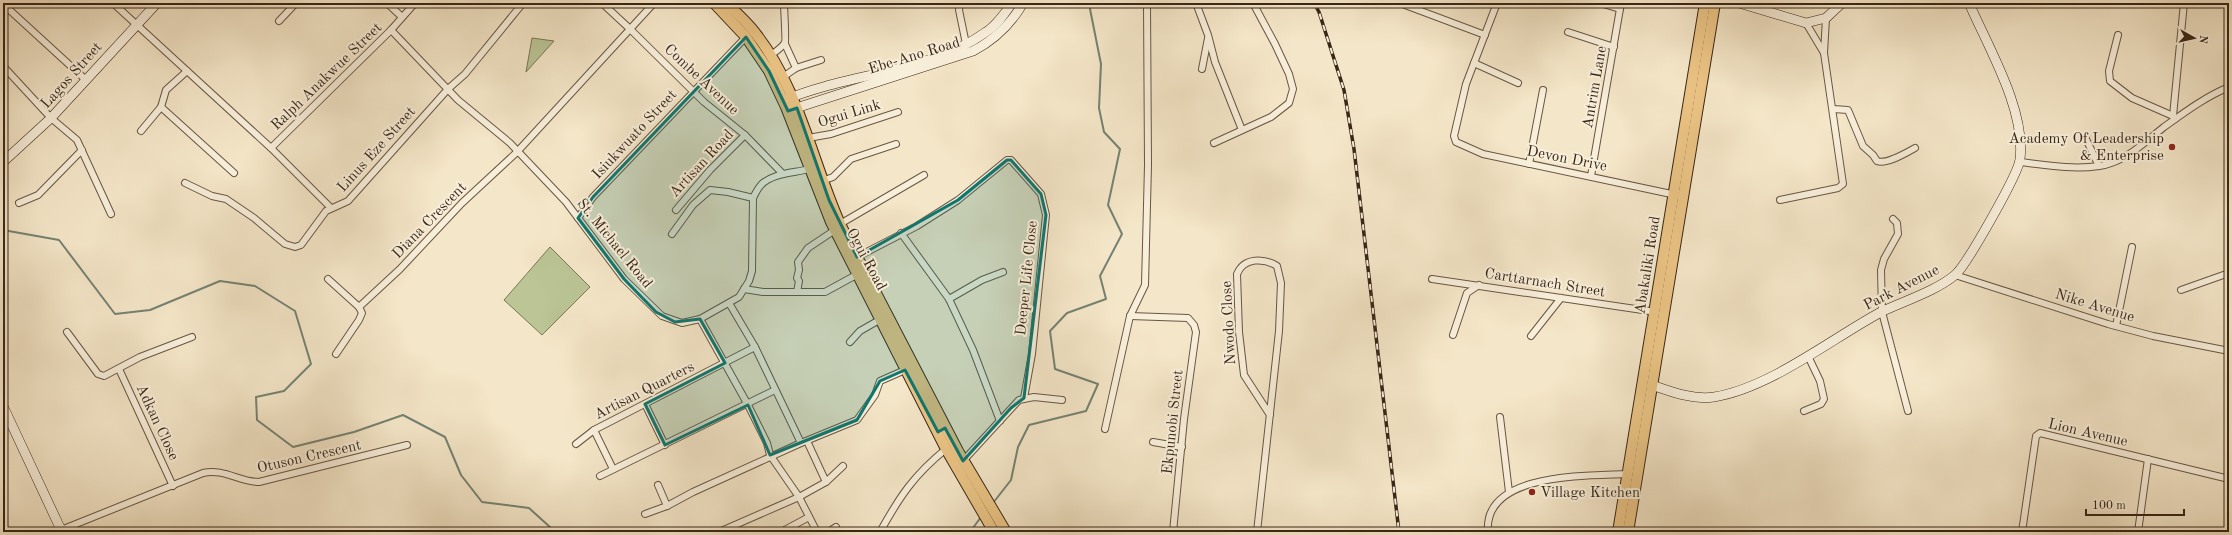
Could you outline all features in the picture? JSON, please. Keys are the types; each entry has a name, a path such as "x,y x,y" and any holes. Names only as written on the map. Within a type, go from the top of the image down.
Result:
{"main road":[{"name":"Ogui Road","path":"714,3 746,37 788,99"},
{"name":"Ogui Road","path":"726,3 755,33 771,55 783,77 788,99 810,169 858,274 905,370 1006,532"},
{"name":"Abakaliki Road","path":"1679,195 1687,112 1705,3"},
{"name":"Abakaliki Road","path":"1618,532 1660,313 1679,195 1697,114 1715,3"},
{"name":"Ogui Road","path":"792,109 808,138 837,227 858,257 941,430 946,448 994,532"},
{"path":"1687,112 1697,114"},
{"name":"Abakaliki Road","path":"1628,532 1652,385 1660,313"}],"street":[{"path":"113,3 271,148 330,207"},
{"name":"Lagos Street","path":"3,162 52,118 157,3"},
{"path":"279,21 296,3"},
{"path":"388,3 402,17"},
{"name":"Ralph Anakwue Street","path":"271,148 391,30 415,3"},
{"name":"Linus Eze Street","path":"185,183 212,196 226,199 291,247 301,246 330,207 343,205 348,201 448,89 465,74 523,3"},
{"name":"Combe Avenue","path":"602,3 630,28 693,92 745,135 783,174"},
{"name":"Diana Crescent","path":"359,307 400,269 462,203 517,152 654,3"},
{"path":"784,3 785,44 796,68"},
{"path":"960,3 959,10 966,44"},
{"name":"Ebe-Ano Road","path":"788,99 920,61 966,44 988,32 1012,3"},
{"name":"Ebe-Ano Road","path":"792,109 973,51 988,43 1008,24 1023,3"},
{"path":"1105,429 1130,316 1144,290 1148,165 1147,3"},
{"path":"1196,3 1208,35 1215,62 1242,130"},
{"path":"1214,143 1271,117 1289,102 1293,86 1253,3"},
{"path":"1497,3 1474,63 1518,83"},
{"path":"1600,3 1621,6"},
{"path":"1739,3 1806,23 1816,22 1826,18 1842,3"},
{"path":"1969,3 2013,100 2020,151 2020,162 2067,167 2099,166 2133,151 2174,118 2205,98 2227,88 2229,94"},
{"path":"2174,118 2184,3"},
{"path":"3,4 86,80"},
{"path":"1405,5 1485,35"},
{"name":"Antrim Lane","path":"1591,176 1621,6"},
{"path":"1780,200 1842,186 1833,109 1824,53 1826,18"},
{"path":"1806,23 1824,53"},
{"name":"St. Michael Road","path":"391,30 478,118 510,143 578,218 624,279 656,312 675,322 686,323 700,319 729,303 739,297 744,289"},
{"path":"1568,32 1614,47"},
{"path":"1202,69 1208,35"},
{"path":"2118,35 2109,71 2110,81 2132,98 2174,118"},
{"name":"Isiukwuato Street","path":"578,218 593,197 746,37"},
{"path":"771,55 785,44"},
{"path":"783,77 796,68 821,60"},
{"name":"Devon Drive","path":"1474,63 1461,99 1454,136 1456,142 1483,154 1679,195"},
{"path":"3,66 52,118 70,132 82,150 111,214"},
{"path":"141,131 161,107 166,90 187,71"},
{"path":"1529,164 1543,90"},
{"path":"161,107 234,173"},
{"path":"1833,109 1848,110 1863,146 1877,161 1884,163 1914,148"},
{"name":"Ogui Link","path":"808,138 831,134 898,112"},
{"name":"Artisan Road","path":"687,211 678,207 745,135"},
{"path":"2086,137 2099,166"},
{"path":"822,181 833,177 851,159 896,144"},
{"path":"19,203 38,195 82,150"},
{"name":"Deeper Life Close","path":"858,257 958,200 1007,160 1011,160 1040,194 1046,215 1032,354 1024,398"},
{"name":"Park Avenue","path":"1652,385 1690,397 1714,397 1754,384 1808,356 1842,334 1882,312 1955,275 1993,213 2020,162"},
{"path":"810,169 783,174 762,184 753,198 752,271 744,289 763,292 825,292 858,274"},
{"path":"797,292 797,278 799,270 798,262 808,248 837,227 924,175"},
{"name":"Artisan Road","path":"672,234 687,211 704,195 713,189 753,198"},
{"path":"1893,219 1897,224 1898,234 1884,259 1881,270 1882,312 1908,411"},
{"path":"901,233 949,299 976,358 1000,421"},
{"path":"2116,326 2132,247"},
{"name":"Nwodo Close","path":"1257,532 1270,414 1279,331 1280,272 1277,266 1269,262 1250,262 1242,265 1237,274 1238,332 1246,380 1270,414"},
{"path":"949,299 977,282 1003,272"},
{"path":"2181,290 2229,273"},
{"name":"Nike Avenue","path":"1955,275 2116,326 2229,351"},
{"path":"328,278 359,307 362,316 336,354"},
{"name":"Carttarnach Street","path":"1432,279 1660,313"},
{"path":"1453,335 1467,293 1479,285"},
{"path":"1531,336 1561,298"},
{"path":"729,303 755,347 775,390 826,482"},
{"name":"Ekpunobi Street","path":"1130,316 1188,318 1194,325 1196,332 1173,532"},
{"path":"700,319 726,363 748,405 767,443 770,456 799,497 817,532"},
{"path":"850,342 860,331 881,319"},
{"path":"67,332 98,374 108,375 140,357 192,337"},
{"name":"Artisan Quarters","path":"576,444 594,430 755,347"},
{"path":"1804,411 1821,404 1824,399 1820,381 1808,356"},
{"name":"Adkan Close","path":"120,369 173,486"},
{"path":"646,514 667,506 693,492 770,456 857,420 875,395 880,381 905,370"},
{"path":"600,476 748,405 775,390"},
{"path":"963,461 1019,400 1024,398 1062,400"},
{"path":"645,404 665,445"},
{"path":"3,406 61,531"},
{"path":"1500,417 1509,492"},
{"path":"594,430 613,469"},
{"name":"Lion Avenue","path":"2022,532 2036,436 2038,434 2229,479"},
{"path":"1154,442 1182,447"},
{"name":"Otuson Crescent","path":"61,531 209,472 223,473 252,482 270,480 407,445"},
{"path":"880,532 897,501 915,476 946,448"},
{"path":"2138,532 2148,459"},
{"path":"719,532 799,497 826,482 843,466"},
{"path":"1488,532 1487,523 1492,508 1509,492 1564,477 1628,474"},
{"path":"658,485 667,506"},
{"path":"781,532 809,517"},
{"path":"828,532 836,527"}],"highlighted area":[{"path":"746,37 769,71 788,111 797,108 829,200 857,257 958,200 1007,160 1011,160 1041,194 1046,215 1024,398 1011,408 963,461 945,428 938,432 905,370 880,381 857,420 770,455 748,405 665,445 645,404 725,363 700,319 675,322 656,312 624,279 578,218 593,197"}],"green space":[{"path":"532,38 554,41 526,72"},
{"path":"550,247 590,287 542,335 504,300"}],"waterway":[{"path":"993,503 1011,480 1018,447 1029,425 1086,411 1098,384 1055,369 1050,331 1067,313 1106,299 1100,276 1122,234 1108,205 1120,149 1104,132 1099,108 1101,64 1090,9 1091,3"},
{"path":"3,230 59,240 115,314 150,310 220,281 255,286 295,311 311,364 284,391 256,397 257,420 293,447 354,432 403,415 445,437 461,475 482,502 529,508 551,528 552,532"},
{"path":"970,532 981,517"}],"railway":[{"path":"1314,3 1319,12 1344,90 1354,149 1399,532"}],"place":[{"name":"Academy Of Leadership & Enterprise","path":"2172,147"},
{"name":"Village Kitchen","path":"1532,492"}]}
